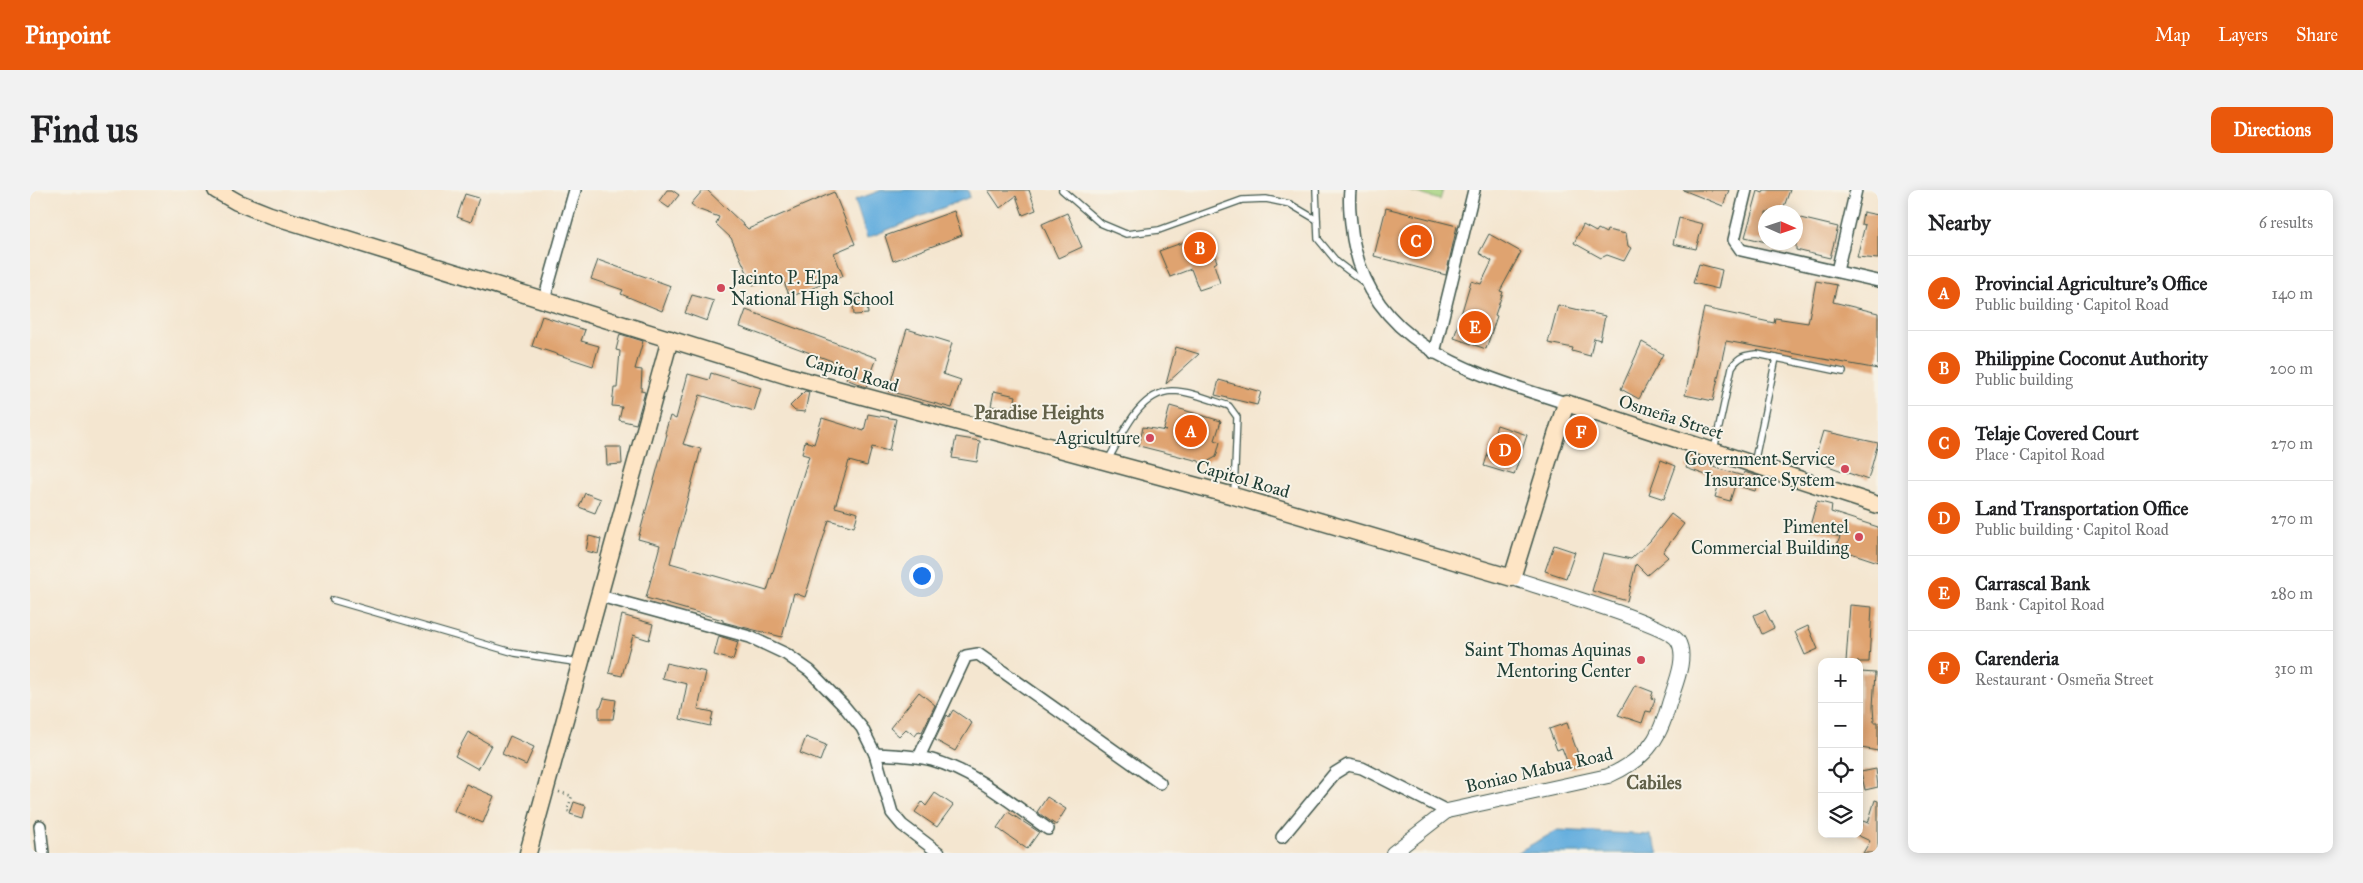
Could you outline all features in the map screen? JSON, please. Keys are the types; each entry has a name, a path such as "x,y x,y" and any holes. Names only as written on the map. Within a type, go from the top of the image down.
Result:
{"main road":[{"name":"Capitol Road","path":"216,190 237,202 270,214 868,399 1108,461 1234,496 1512,578"},
{"path":"528,853 582,664 670,339"},
{"path":"1512,578 1566,403"},
{"name":"Osmeña Street","path":"1566,403 1878,505"}],"street":[{"path":"544,300 575,190"},
{"path":"1350,190 1356,253 1367,284 1402,330 1434,353 1478,374 1566,403"},
{"path":"1434,353 1474,190"},
{"path":"1746,190 1734,240 1738,248 1743,251 1878,281"},
{"path":"1837,271 1856,190"},
{"name":"Boniao Mabua Road","path":"1393,853 1447,811 1608,776 1631,766 1654,741 1666,716 1680,662 1681,650 1678,640 1666,632 1613,611 1512,578"},
{"path":"600,596 750,637 786,654 810,671 843,704 862,728 875,754 892,813 902,825 939,853"},
{"path":"919,757 966,656 978,654 1160,783"},
{"path":"875,754 919,757 949,766 970,776 1048,829"},
{"path":"1282,837 1335,773 1348,765 1362,768 1447,811"},
{"path":"40,826 43,853"}],"lane":[{"path":"1062,190 1100,223 1126,234 1159,230 1242,200 1266,199 1290,204 1317,220"},
{"path":"1316,190 1318,239 1325,249 1349,273 1367,284"},
{"path":"1713,452 1732,367 1736,360 1745,355 1757,354 1843,372"},
{"path":"1754,465 1776,358"},
{"path":"1108,461 1125,429 1144,405 1164,392 1187,393 1229,406 1234,410 1237,417 1234,496"},
{"path":"333,600 515,653 582,664"}],"path":[{"path":"546,788 572,796 567,811 571,812"}],"green space":[{"path":"1407,190 1443,190 1440,200"}],"water":[{"path":"882,190 968,190 970,197 867,238 855,200"},
{"path":"1558,830 1650,835 1659,853 1516,853"}],"building":[{"path":"667,190 672,190 679,195 669,208 659,201"},
{"path":"703,190 707,190 748,229 834,192 855,244 834,253 843,276 790,297 781,275 776,277 775,275 753,285 731,238 716,224 719,217 697,209 691,204"},
{"path":"988,190 1029,190 1036,210 1023,215 1016,196 1000,208"},
{"path":"1683,190 1729,190 1723,206"},
{"path":"1764,190 1790,190 1785,205 1758,205 1758,240 1745,237 1758,191 1763,193"},
{"path":"465,194 479,198 471,222 457,217"},
{"path":"1386,208 1457,226 1446,275 1374,256"},
{"path":"954,211 962,235 893,261 885,236"},
{"path":"1863,212 1878,215 1878,259 1857,257 1865,225 1861,224"},
{"path":"1067,213 1082,247 1058,258 1042,224"},
{"path":"1679,218 1703,224 1696,249 1673,244"},
{"path":"1803,219 1838,227 1830,258 1796,250 1803,250"},
{"path":"1583,225 1596,232 1598,229 1606,233 1607,230 1626,234 1628,246 1631,248 1624,261 1607,255 1601,258 1574,243"},
{"path":"1489,234 1521,252 1500,291 1503,292 1486,349 1454,338 1471,281 1481,284 1492,261 1479,253"},
{"path":"1204,235 1208,248 1212,247 1217,262 1214,264 1220,283 1199,290 1191,269 1170,277 1159,251"},
{"path":"598,260 671,286 662,311 621,294 623,290 591,279"},
{"path":"1699,264 1722,270 1718,289 1693,283"},
{"path":"1816,281 1837,285 1833,302 1878,313 1878,369 1726,341 1713,401 1685,395 1704,308 1774,323 1775,318 1808,323"},
{"path":"866,294 868,314 854,315 852,295"},
{"path":"692,295 714,301 707,321 685,313"},
{"path":"1558,305 1605,316 1600,340 1594,338 1590,356 1572,351 1573,348 1548,343"},
{"path":"746,310 877,358 866,387 846,379 851,368 740,327"},
{"path":"542,316 585,330 581,341 599,346 593,366 532,346"},
{"path":"907,329 952,343 943,374 961,380 952,408 888,391"},
{"path":"620,334 643,341 635,369 642,370 641,391 645,392 636,424 619,420 622,407 612,406 614,388 617,388 620,351 616,350"},
{"path":"1642,342 1663,354 1639,399 1621,389"},
{"path":"1176,347 1199,354 1166,384"},
{"path":"711,373 761,388 754,411 700,395 683,444 701,449 670,563 767,591 809,456 802,454 805,441 814,444 822,418 864,431 868,414 896,419 889,451 872,447 867,466 849,461 835,507 858,513 854,527 829,520 805,597 794,593 782,637 723,622 723,620 646,598 660,545 638,539 667,434 665,433 670,416 676,419 688,374 709,380"},
{"path":"1219,380 1261,392 1257,405 1215,395"},
{"path":"805,391 809,392 805,412 795,411 790,406"},
{"path":"994,391 1016,396 1013,410 991,406"},
{"path":"1170,406 1221,421 1215,440 1220,442 1216,457 1201,465 1199,461 1139,446 1143,427 1166,431 1164,429"},
{"path":"1585,420 1591,422 1584,444 1571,432"},
{"path":"1497,425 1527,435 1514,475 1484,466"},
{"path":"1823,431 1878,443 1868,480 1814,461"},
{"path":"956,437 980,441 977,462 952,458"},
{"path":"606,447 621,447 622,464 607,465"},
{"path":"1691,454 1715,462 1713,467 1743,476 1744,472 1760,477 1755,491 1735,485 1730,501 1715,497 1720,480 1686,468"},
{"path":"1661,460 1676,466 1664,499 1649,494"},
{"path":"585,493 601,499 595,513 579,507"},
{"name":"Pimentel Commercial Building","path":"1817,501 1832,505 1831,512 1878,527 1878,562 1836,548 1840,537 1809,529"},
{"path":"1671,514 1684,524 1663,552 1668,557 1647,575 1636,564 1627,601 1592,591 1603,553 1631,559 1650,541"},
{"path":"589,536 601,539 598,554 586,551"},
{"path":"1554,545 1575,552 1566,578 1545,571"},
{"path":"1850,605 1872,607 1869,662 1863,662 1863,658 1846,658"},
{"path":"1765,610 1774,628 1762,634 1754,615"},
{"path":"622,615 653,624 649,640 633,635 622,676 609,673"},
{"path":"1808,626 1818,649 1805,655 1795,632"},
{"path":"719,636 738,642 733,660 714,655"},
{"path":"666,663 706,672 698,709 713,712 710,726 680,719 687,684 662,678"},
{"path":"1863,672 1875,673 1873,707 1874,722 1878,722 1878,751 1863,748"},
{"path":"1635,685 1653,692 1651,698 1655,699 1651,712 1646,711 1642,723 1618,715"},
{"path":"919,692 935,705 922,732 919,731 915,736 906,729 899,736 890,728"},
{"path":"604,698 616,700 613,719 599,719 599,707 601,707"},
{"path":"953,710 972,723 955,751 935,740 947,715 949,717"},
{"path":"1567,723 1582,765 1570,769 1562,748 1557,750 1549,729"},
{"path":"468,732 491,745 478,769 455,756"},
{"path":"510,736 534,747 526,765 502,754"},
{"path":"806,737 826,745 820,761 800,753"},
{"path":"1876,769 1878,787 1865,790 1863,772"},
{"path":"466,784 494,796 483,823 454,811"},
{"path":"935,793 953,805 937,827 915,812 922,802 926,806"},
{"path":"1047,797 1066,809 1056,825 1037,812"},
{"path":"1875,800 1878,801 1878,853 1863,853 1870,841 1863,838 1863,821 1868,823"},
{"path":"574,802 586,806 583,818 570,814"},
{"path":"1008,812 1039,832 1027,849 997,828"}],"place":[{"name":"Telaje Covered Court","path":"1416,241"},
{"name":"Philippine Coconut Authority","path":"1200,248"},
{"name":"Jacinto P. Elpa National High School","path":"721,288"},
{"name":"Carrascal Bank","path":"1475,327"},
{"name":"Provincial Agriculture's Office","path":"1191,431"},
{"name":"Carenderia","path":"1581,432"},
{"name":"Agriculture","path":"1150,438"},
{"name":"Land Transportation Office","path":"1505,450"},
{"name":"Government Service Insurance System","path":"1845,469"},
{"name":"Pimentel Commercial Building","path":"1859,537"},
{"name":"Saint Thomas Aquinas Mentoring Center","path":"1641,660"}],"district":[{"name":"Paradise Heights","path":"1039,412"},
{"name":"Cabiles","path":"1654,782"}]}
